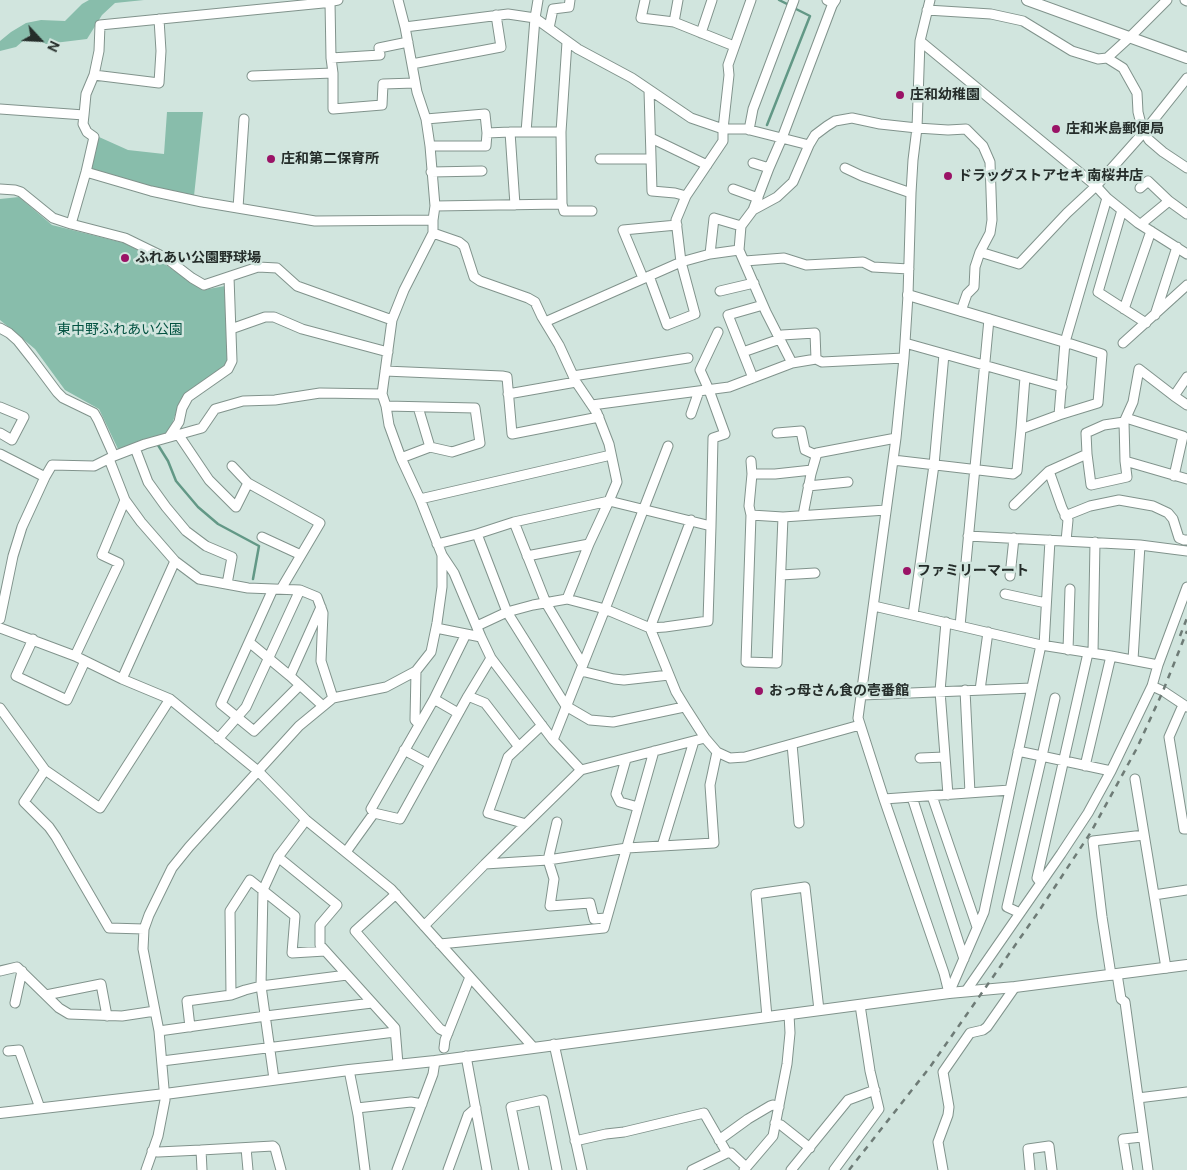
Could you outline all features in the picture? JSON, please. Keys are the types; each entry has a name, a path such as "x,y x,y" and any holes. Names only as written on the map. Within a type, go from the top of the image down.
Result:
{"street":[{"path":"398,0 415,83 426,119 435,206 432,232 392,320 382,394 389,425 437,544 454,573 480,637 491,658 553,740 581,770"},
{"path":"526,132 534,18 538,0"},
{"path":"549,28 553,9 569,7 570,0"},
{"path":"645,0 641,18 674,22 734,46"},
{"path":"674,22 678,0"},
{"path":"701,33 712,0"},
{"path":"677,225 623,230 667,325 695,314 681,262 677,225 676,220 686,196 723,141 729,75 728,65 751,0"},
{"path":"749,130 753,110 794,0"},
{"path":"930,0 920,41 917,128 911,193 908,295 896,438 858,718 944,973 949,993"},
{"path":"1027,0 1187,58"},
{"path":"928,10 991,14 1023,22 1072,51 1098,59 1107,58 1167,0"},
{"path":"71,224 94,137 88,132 84,124 84,115 86,94 94,75 99,51 100,25 334,1 331,58 333,74 332,109 382,105 383,84 415,83"},
{"path":"792,363 763,305 739,250 741,226 753,210 758,198 832,1"},
{"path":"405,28 508,14 534,18 567,42 632,78 691,118 723,129 749,130 809,145"},
{"path":"412,64 501,46 496,16"},
{"path":"94,75 159,83 161,51 159,19"},
{"path":"920,41 1096,186 1122,210 1187,254"},
{"path":"331,58 380,55 379,48 408,42"},
{"path":"567,42 561,132 562,204 564,211 592,211"},
{"path":"1107,58 1123,68 1137,92 1138,112 1142,128 1149,140 1187,168"},
{"path":"252,76 333,74"},
{"path":"980,252 1019,264 1096,186 1144,132 1187,78"},
{"path":"649,90 652,190 686,196"},
{"path":"0,109 84,115"},
{"path":"426,119 485,114 486,146 430,146"},
{"path":"753,210 777,197 793,182 815,135 835,122 852,118 880,124 917,128 966,129 983,146 990,162 992,220 990,234 975,266 974,287 967,294 962,311"},
{"path":"238,208 244,119"},
{"path":"510,132 515,205"},
{"path":"487,133 561,132"},
{"path":"651,138 707,165"},
{"path":"600,159 651,159"},
{"path":"753,163 769,168"},
{"path":"845,168 911,193"},
{"path":"431,172 482,171"},
{"path":"86,172 151,191 265,213 316,220 432,220"},
{"path":"1140,188 1148,181 1169,201 1187,214"},
{"path":"0,189 21,192 53,218 125,238 166,258 204,285 258,268 277,268 297,286 392,320"},
{"path":"733,189 758,198"},
{"path":"1059,415 1065,342 1107,198"},
{"path":"1141,224 1169,201"},
{"path":"435,206 562,204"},
{"path":"1122,210 1098,292 1146,322"},
{"path":"710,254 714,218 741,226"},
{"path":"1124,309 1151,231"},
{"path":"432,232 459,242 464,246 474,277 535,302 559,345 574,379 597,413 609,444 617,482 567,599"},
{"path":"1154,315 1177,247"},
{"path":"545,322 681,262 710,254 739,250"},
{"path":"745,261 784,258 806,265 863,262 872,267 909,269"},
{"path":"174,435 182,408 188,397 228,369 232,361 229,277"},
{"path":"720,291 754,283"},
{"path":"1123,343 1187,286"},
{"path":"908,295 1102,354 1098,403 1021,429"},
{"path":"753,378 728,315 763,305"},
{"path":"231,329 265,317 274,317 302,329 388,352"},
{"path":"960,626 989,319"},
{"path":"0,328 18,341 63,398 94,413 112,458 125,500 174,561 199,579 248,588 300,590 317,597 323,613 321,660 333,698"},
{"path":"477,626 507,612 567,599 605,609 650,628 708,621 713,438 725,434 700,370 718,332"},
{"path":"743,352 780,339 782,335 815,333 816,359"},
{"path":"905,343 1062,387"},
{"path":"913,615 934,465 944,354"},
{"path":"508,394 574,379 688,358"},
{"path":"592,405 729,387 792,363 816,359 822,362 904,358"},
{"path":"1174,476 1184,436 1125,420 1086,432 1091,485 1127,477 1125,420 1132,402 1139,369 1187,405"},
{"path":"385,371 507,377 512,434 599,418"},
{"path":"893,460 1013,474 1017,471 1025,377"},
{"path":"1174,396 1187,377"},
{"path":"692,414 699,391"},
{"path":"0,619 13,556 22,527 52,465 94,466 134,448 202,428 215,410 243,401 275,400 320,393 382,394"},
{"path":"0,406 24,417 12,440 0,433"},
{"path":"386,406 475,408 480,443 452,452 430,447 401,458"},
{"path":"418,407 430,447"},
{"path":"776,433 801,431 805,450 816,455"},
{"path":"174,435 209,480 236,507 248,483"},
{"path":"803,515 817,452 896,438"},
{"path":"553,740 668,446"},
{"path":"134,448 148,482 186,531 206,546 232,557 227,584"},
{"path":"0,454 45,477"},
{"path":"1014,505 1049,471 1087,454"},
{"path":"420,500 611,455"},
{"path":"751,462 752,474 748,506 750,515 746,662 777,663 783,517"},
{"path":"1125,462 1187,479"},
{"path":"232,466 248,483 320,523 301,555 277,589 248,642 221,704 254,731 300,685"},
{"path":"752,474 775,474 812,470"},
{"path":"1049,471 1068,520 1066,540"},
{"path":"808,486 848,482"},
{"path":"75,656 119,563 102,554 125,500"},
{"path":"1065,516 1090,506 1119,500 1153,506 1168,513 1174,519 1179,538 1187,540"},
{"path":"437,544 514,522 609,501 711,526"},
{"path":"750,515 783,517 886,510"},
{"path":"691,520 650,628 676,692 705,738 718,752 730,758 745,757 860,724"},
{"path":"514,522 546,603 582,668 614,679 624,680 669,675"},
{"path":"477,534 507,612 566,706 590,720 613,722 684,707"},
{"path":"262,536 301,555"},
{"path":"968,536 1140,545 1187,552"},
{"path":"1010,576 1014,538"},
{"path":"949,993 984,912 1042,645 1050,540"},
{"path":"1041,883 1037,878 1090,653 1094,542"},
{"path":"527,556 589,544"},
{"path":"1133,660 1140,545"},
{"path":"146,1170 158,1136 165,1100 159,1031 144,956 144,929 149,915 172,868 299,726 333,698 386,687 416,671 431,652 442,587 442,555"},
{"path":"122,679 174,561"},
{"path":"780,575 816,574"},
{"path":"966,991 1088,812 1111,771 1152,686 1187,587"},
{"path":"1068,650 1070,589"},
{"path":"218,739 246,707 300,590"},
{"path":"1005,594 1046,603"},
{"path":"874,606 1042,645 1158,665"},
{"path":"290,676 320,607"},
{"path":"946,622 940,692 948,795"},
{"path":"0,628 75,656 122,679 170,699 258,771 306,820 391,889 533,1047"},
{"path":"436,628 480,637"},
{"path":"980,690 988,632"},
{"path":"466,634 434,699 370,809 374,813 400,819 458,713 491,658"},
{"path":"33,639 16,676 67,700 85,661"},
{"path":"248,642 323,706"},
{"path":"1085,766 1111,656"},
{"path":"416,671 415,720 419,724"},
{"path":"1152,686 1185,706 1169,737 1184,829 1187,829"},
{"path":"862,695 1032,688"},
{"path":"965,690 970,793"},
{"path":"468,696 485,703 519,747"},
{"path":"1020,913 1007,908 1055,698"},
{"path":"0,708 45,770 100,808 170,699"},
{"path":"434,699 458,713"},
{"path":"526,824 488,814 508,757 542,725"},
{"path":"424,926 484,864 581,770 705,738"},
{"path":"662,846 694,741"},
{"path":"792,744 799,823"},
{"path":"404,750 430,764"},
{"path":"440,944 604,928 654,751"},
{"path":"1018,751 1111,771"},
{"path":"484,864 548,860 627,848 714,843 710,785 718,752"},
{"path":"920,758 945,757"},
{"path":"626,759 616,794 620,802 638,807"},
{"path":"45,770 24,802 49,827 56,837 109,928 144,929"},
{"path":"1135,779 1166,968"},
{"path":"884,799 1010,790"},
{"path":"932,796 977,927"},
{"path":"912,797 964,959"},
{"path":"346,852 374,813"},
{"path":"274,1079 262,986 263,890 278,857 306,820"},
{"path":"557,822 548,860 554,879 550,906 590,903 594,919 606,918"},
{"path":"1144,835 1093,841 1102,917 1114,974 1121,999 1125,1002 1148,1170"},
{"path":"278,857 337,905 320,925 320,945 395,1028 398,1064"},
{"path":"231,995 230,911 250,880 295,916 292,953 325,951"},
{"path":"767,1017 756,894 804,887 819,1010"},
{"path":"1154,895 1187,890"},
{"path":"396,894 355,931 440,1029 448,1033"},
{"path":"0,1113 435,1061 949,993 1187,965"},
{"path":"0,971 18,967 60,1008 69,1014 122,1016 155,1011"},
{"path":"15,1003 22,971"},
{"path":"190,1027 187,1001 231,995 262,986 347,975"},
{"path":"444,1048 445,1040 470,977"},
{"path":"46,995 100,984 107,1016"},
{"path":"943,1170 938,1142 949,1107 943,1072 970,1033 987,1027 1016,986"},
{"path":"159,1031 372,1003"},
{"path":"834,1170 879,1109 870,1071 860,1005"},
{"path":"692,1170 727,1153 731,1153 745,1168 773,1136 787,1064 790,1033 789,1014"},
{"path":"162,1061 395,1032"},
{"path":"554,1044 582,1170"},
{"path":"8,1051 19,1050 40,1108"},
{"path":"466,1056 487,1170"},
{"path":"397,1170 433,1074 435,1061"},
{"path":"349,1070 357,1108 366,1170"},
{"path":"791,1170 848,1100 875,1090"},
{"path":"1138,1098 1187,1092"},
{"path":"524,1170 511,1107 543,1100 556,1170"},
{"path":"357,1108 411,1102 422,1104"},
{"path":"719,1140 770,1106 779,1107"},
{"path":"448,1170 468,1115 476,1108"},
{"path":"575,1141 624,1132 704,1113 727,1153"},
{"path":"775,1123 781,1124 810,1148"},
{"path":"1128,1170 1123,1139 1142,1137"},
{"path":"152,1151 273,1146 280,1170"},
{"path":"1030,1170 1028,1150 1050,1146 1052,1170"},
{"path":"246,1148 248,1170"},
{"path":"201,1150 202,1170"}],"green space":[{"path":"89,0 144,0 115,3 102,15 87,39 46,44 30,35 16,47 0,51 0,41 26,23 41,20 65,21 82,4"},
{"path":"167,112 203,112 194,196 151,187 91,169 99,137 128,150 164,154"},
{"name":"東中野ふれあい公園","path":"19,197 52,225 124,243 163,263 203,290 225,286 228,369 181,399 169,437 118,449 99,409 65,390 35,349 0,320 0,199"}],"waterway":[{"path":"779,0 789,5"},
{"path":"767,125 810,16 794,8"},
{"path":"158,445 168,461 176,481 198,507 218,524 259,546 253,579"}],"railway":[{"path":"1180,636 1187,618"},
{"path":"849,1170 930,1067 1039,911 1091,832 1137,748 1163,691 1187,631"}],"place":[{"name":"庄和幼稚園","path":"900,95"},
{"name":"庄和米島郵便局","path":"1056,129"},
{"name":"庄和第二保育所","path":"271,159"},
{"name":"ドラッグストアセキ 南桜井店","path":"948,176"},
{"name":"ふれあい公園野球場","path":"125,258"},
{"name":"ファミリーマート","path":"907,571"},
{"name":"おっ母さん食の壱番館","path":"759,691"}]}
